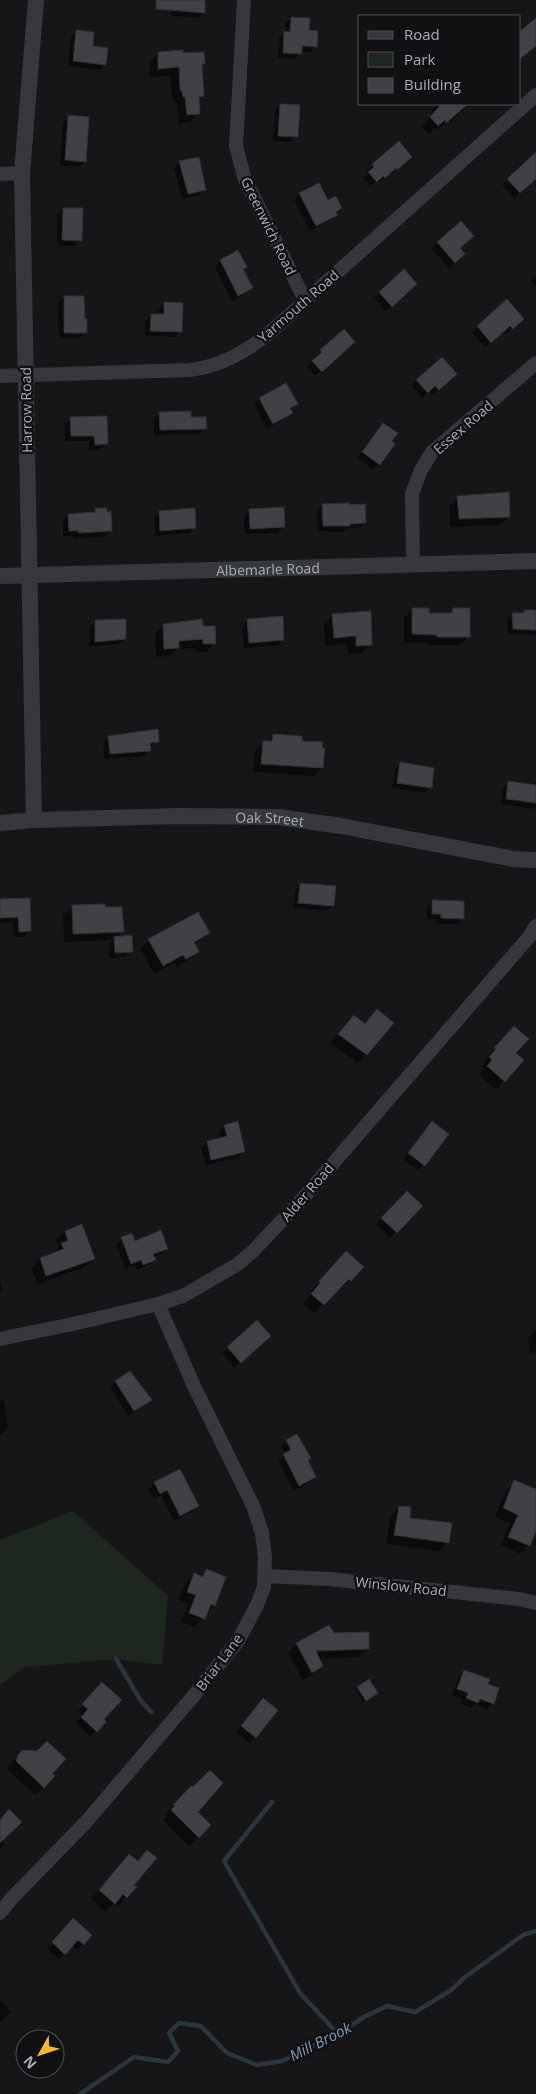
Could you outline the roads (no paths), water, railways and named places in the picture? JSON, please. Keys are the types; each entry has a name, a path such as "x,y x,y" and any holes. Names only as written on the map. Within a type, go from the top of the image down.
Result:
{"street":[{"name":"Harrow Road","path":"34,820 22,173 36,0"},
{"name":"Greenwich Road","path":"244,0 236,146 245,180 306,300"},
{"name":"Yarmouth Road","path":"0,376 190,370 209,367 230,360 248,348 306,300 536,95"},
{"path":"0,174 22,173"},
{"name":"Essex Road","path":"413,565 412,494 421,470 432,452 536,363"},
{"name":"Albemarle Road","path":"0,576 536,561"},
{"name":"Oak Street","path":"0,823 34,820 179,816 278,817 341,826 514,859 536,860"},
{"name":"Alder Road","path":"0,1339 158,1304 183,1296 238,1264 253,1251 296,1205 455,1024 529,937 536,926"},
{"name":"Briar Lane","path":"0,1913 12,1898 86,1822 238,1641 257,1605 264,1587 265,1557 262,1533 254,1508 194,1386 158,1304"},
{"name":"Winslow Road","path":"265,1576 329,1578 519,1599 536,1603"}],"waterway":[{"path":"116,1659 141,1701 151,1712"},
{"path":"272,1802 224,1861 300,1993 338,2034"},
{"name":"Mill Brook","path":"80,2094 134,2057 168,2062 178,2051 169,2033 179,2023 201,2026 227,2053 257,2065 282,2061 338,2034 364,2017 387,2006 415,2012 450,1991 464,1978 523,1935 536,1931"}]}
